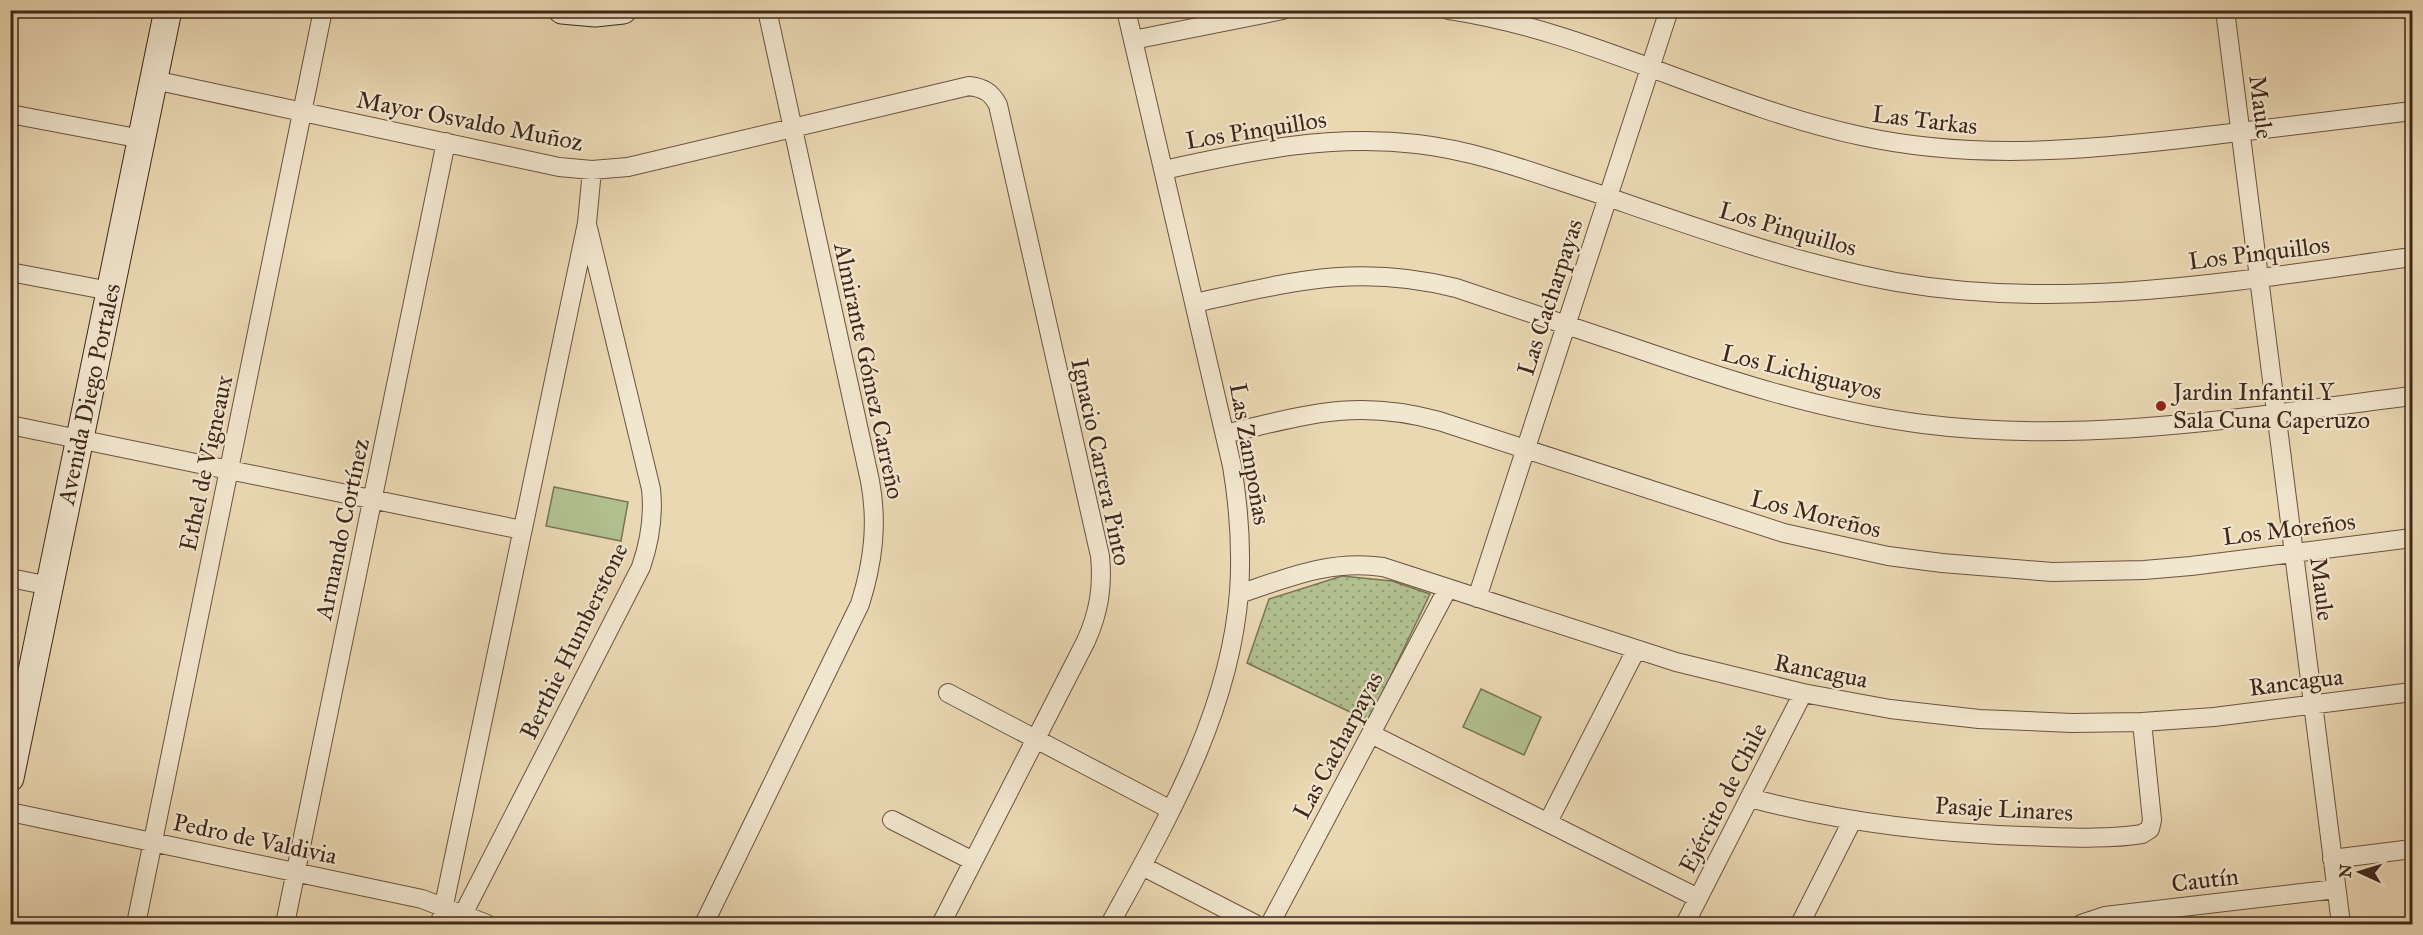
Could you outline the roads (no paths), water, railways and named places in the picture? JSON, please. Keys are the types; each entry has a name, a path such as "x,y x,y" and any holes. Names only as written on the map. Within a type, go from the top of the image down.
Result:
{"street":[{"name":"Avenida Diego Portales","path":"10,778 16,728 50,586 168,10"},
{"name":"Ethel de Vigneaux","path":"136,924 323,10"},
{"path":"562,10 595,12 623,10"},
{"name":"Almirante Gómez Carreño","path":"704,924 860,604 872,561 874,541 874,501 870,481 766,10"},
{"name":"Las Zampoñas","path":"1110,924 1186,781 1215,706 1234,630 1239,594 1240,529 1237,497 1225,434 1126,10"},
{"path":"1133,40 1283,10"},
{"name":"Las Tarkas","path":"1449,10 1484,16 1528,28 1828,129 1931,148 1996,152 2079,150 2412,111"},
{"name":"Las Cacharpayas","path":"1477,598 1669,10"},
{"name":"Maule","path":"2225,10 2341,924"},
{"name":"Mayor Osvaldo Muñoz","path":"154,80 560,167 592,170 628,166 969,86 987,90"},
{"name":"Ignacio Carrera Pinto","path":"941,924 1093,626 1098,610 1102,575 1100,556 998,105 987,90"},
{"path":"10,114 142,139"},
{"name":"Los Pinquillos","path":"1164,170 1288,145 1342,141 1417,144 1475,154 1802,261 1889,280 1953,290 2063,294 2115,293 2258,278 2412,257"},
{"name":"Armando Cortínez","path":"285,924 446,142"},
{"name":"Berthie Humberstone","path":"440,924 587,223 592,170"},
{"name":"Berthie Humberstone","path":"460,919 641,567 650,536 651,489 587,223"},
{"path":"10,272 110,291"},
{"name":"Los Lichiguayos","path":"1195,303 1305,279 1331,276 1382,275 1432,282 1770,393 1870,416 1922,424 2000,431 2094,432 2150,429 2412,396"},
{"name":"Los Moreños","path":"1225,434 1320,412 1373,409 1417,415 1774,531 1888,556 1997,569 2098,572 2191,567 2412,538"},
{"path":"10,425 522,530"},
{"name":"Rancagua","path":"1239,594 1308,570 1338,565 1383,567 1636,650 1717,673 1803,693 1890,709 1980,719 2072,723 2142,722 2214,717 2412,692"},
{"path":"10,578 50,586"},
{"name":"Las Cacharpayas","path":"1270,924 1448,588"},
{"path":"1548,822 1636,650"},
{"path":"948,693 1171,810"},
{"name":"Ejército de Chile","path":"1685,924 1803,693"},
{"name":"Pasaje Linares","path":"1750,798 1803,812 1852,821 1996,835 2089,837 2142,834 2150,829 2152,820 2142,722"},
{"path":"1371,734 1698,898"},
{"name":"Pedro de Valdivia","path":"10,813 422,898 443,905 460,919 487,924"},
{"path":"892,820 973,861"},
{"path":"1800,924 1852,821"},
{"path":"2332,859 2412,849"},
{"path":"1142,866 1255,924"},
{"name":"Cautín","path":"2081,924 2105,916 2336,889"}],"place":[{"name":"Jardin Infantil Y Sala Cuna Caperuzo","path":"2161,406"}]}
